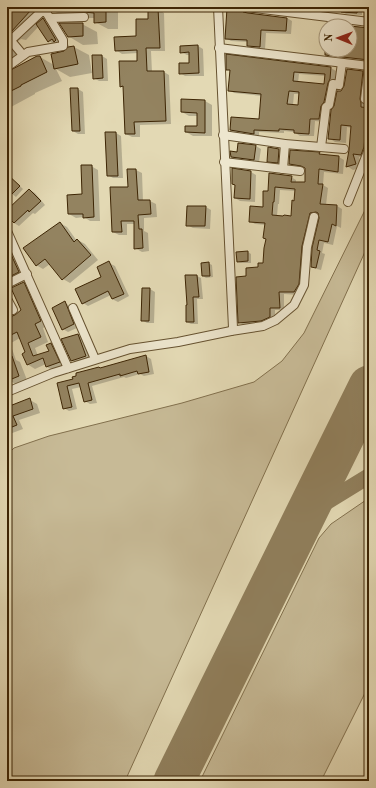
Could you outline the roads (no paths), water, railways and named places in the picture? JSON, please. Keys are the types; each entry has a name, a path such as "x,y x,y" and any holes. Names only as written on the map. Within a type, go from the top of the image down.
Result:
{"street":[{"path":"218,7 224,162 233,321 233,328 231,331"},
{"path":"246,7 369,22"},
{"path":"7,67 28,52 63,46 63,40 46,12 39,10 9,38 23,55"},
{"path":"50,18 84,16"},
{"path":"219,48 369,66 365,99 369,100"},
{"path":"321,147 326,107 329,105 333,84 339,85 342,63"},
{"path":"223,135 285,144 344,149"},
{"path":"283,169 285,144"},
{"path":"348,202 369,149"},
{"path":"224,162 300,171"},
{"path":"7,392 68,368 130,349 178,342 263,326 276,320 294,305 304,285 307,247 314,217"},
{"path":"7,231 9,241 27,274 68,368"},
{"path":"7,284 27,274"},
{"path":"7,299 13,310"},
{"path":"73,308 95,359"}]}
